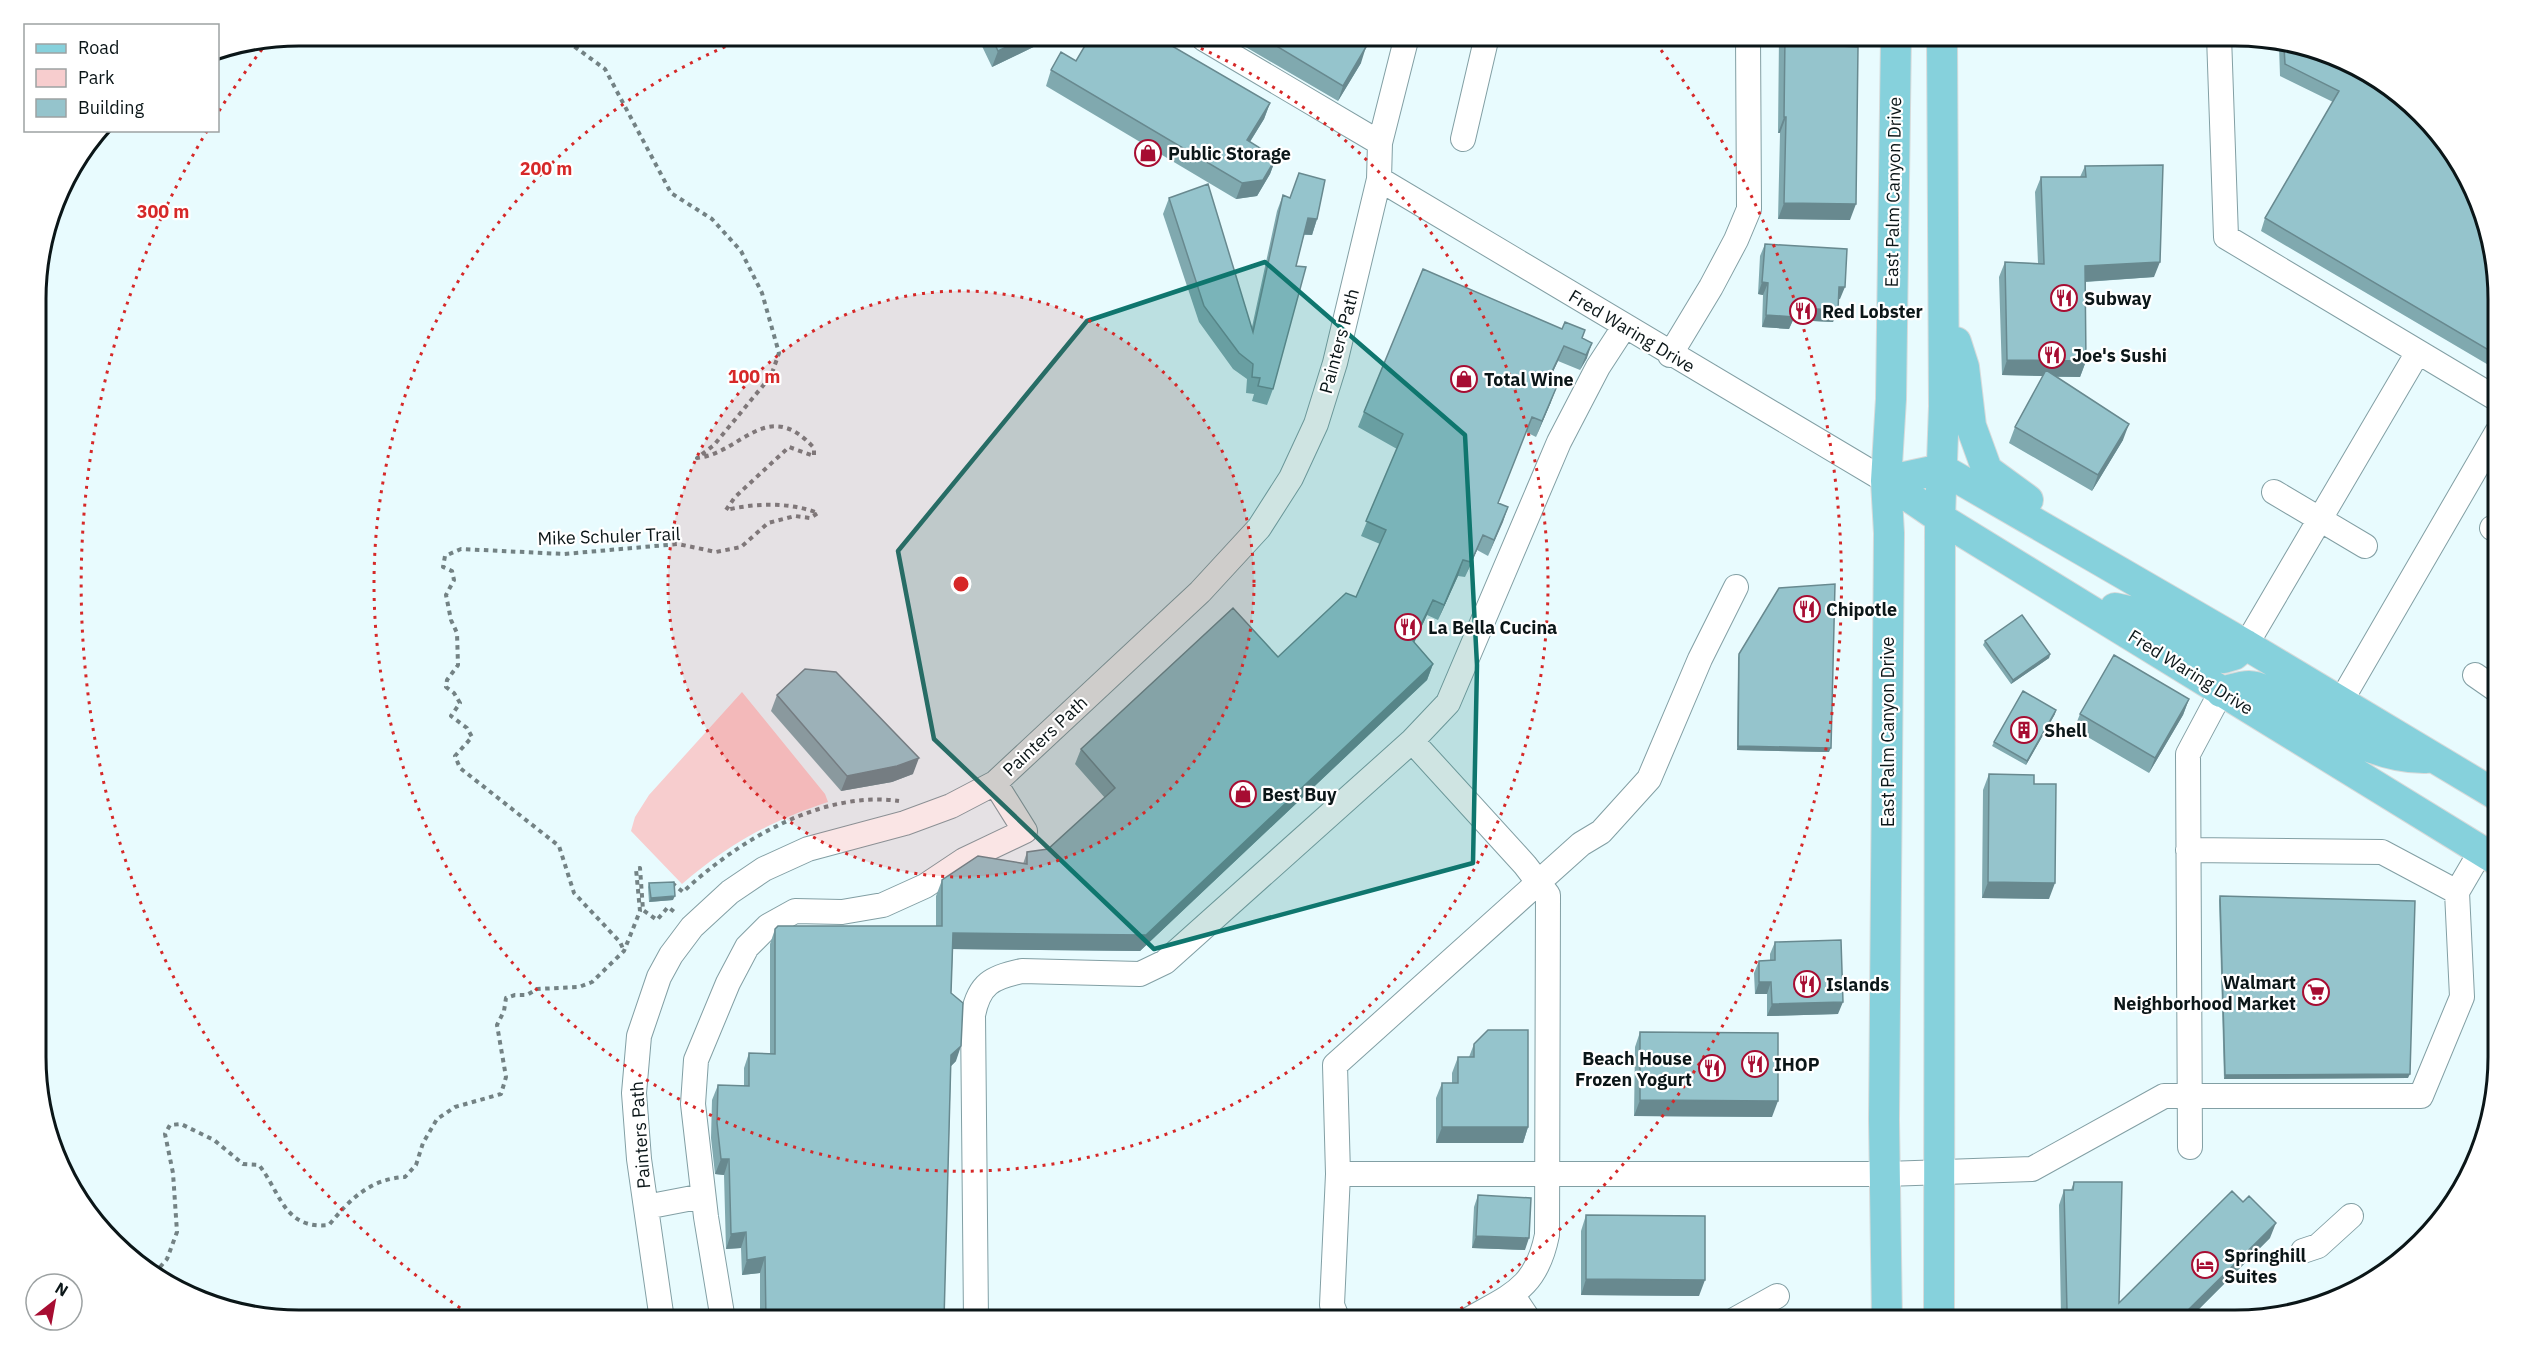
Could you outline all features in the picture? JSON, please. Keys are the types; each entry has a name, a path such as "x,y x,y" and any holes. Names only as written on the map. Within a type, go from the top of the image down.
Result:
{"main road":[{"name":"East Palm Canyon Drive","path":"1887,1310 1889,533 1886,481 1891,399 1896,46"},
{"path":"1939,1310 1940,519 1944,300 1942,46"},
{"path":"1944,300 1964,367 1971,426 1987,470 2068,527 2104,562"},
{"path":"1886,481 1942,470 2246,645 2488,790"},
{"name":"Fred Waring Drive","path":"1886,481 1940,519 2079,602 2488,855"},
{"path":"2079,602 2133,612 2209,655 2224,658 2234,655 2246,645"},
{"path":"2222,692 2249,686 2265,692 2337,733 2374,748 2404,758 2435,758"}],"street":[{"path":"1218,46 1380,143"},
{"name":"Painters Path","path":"661,1310 639,1159 634,1093 639,1036 660,977 671,955 693,927 730,892 764,869 808,849 905,823 951,806 994,783 1137,652 1231,561 1259,528 1285,488 1316,424 1335,363 1379,180 1380,143 1404,46"},
{"path":"1463,140 1485,46"},
{"path":"1670,354 1711,287 1736,240 1749,209 1748,46"},
{"path":"2219,46 2226,237 2488,394"},
{"name":"Fred Waring Drive","path":"1379,180 1886,481"},
{"path":"975,1310 973,1015 977,996 1004,975 1022,971 1140,974 1166,962 1412,741 1448,703 1559,442 1598,367 1624,327"},
{"path":"2246,645 2418,352"},
{"path":"2341,701 2488,448"},
{"path":"2274,492 2365,546"},
{"path":"1334,1310 1332,1305 1338,1174 1335,1065 1581,844 1601,832 1648,779 1700,659 1736,587"},
{"path":"2475,675 2488,685"},
{"path":"2190,1147 2188,754 2222,692"},
{"path":"1412,741 1548,895 1547,1235 1543,1255 1531,1276 1513,1296 1487,1310"},
{"path":"721,1310 703,1196 693,1104 696,1060 728,982 747,947 768,926 795,911 842,912 884,905 924,886 964,860 1025,831 994,783"},
{"path":"2188,850 2382,852 2457,892"},
{"path":"1338,1174 1886,1174 2032,1168 2164,1096 2421,1096 2462,997 2457,892 2488,858"},
{"path":"646,1207 703,1196"},
{"path":"2303,1251 2318,1246 2351,1216"},
{"path":"1513,1296 1522,1310"},
{"path":"1752,1310 1777,1296"}],"path":[{"name":"Mike Schuler Trail","path":"574,46 605,69 671,193 712,219 741,251 762,293 779,353 771,376 714,445 697,458 709,457 751,432 786,427 801,434 814,448 814,456 789,447 735,497 726,510 751,504 803,507 818,513 810,518 795,516 768,524 741,548 716,552 678,544 564,554 461,549 445,556 442,567 452,571 454,580 446,595 451,620 457,633 458,665 447,680 446,687 454,693 460,703 451,716 467,728 472,737 455,756 460,768 559,846 574,894 620,942 624,951"},
{"path":"672,883 683,892 704,872 760,834 835,804 880,798"},
{"path":"160,1267 167,1259 177,1232 173,1173 165,1134 170,1125 181,1124 214,1140 243,1164 259,1165 277,1197 303,1224 314,1227 329,1225 344,1206 374,1184 386,1178 405,1177 416,1166 423,1143 437,1119 455,1107 501,1094 506,1077 497,1025 504,1011 506,998 527,995 537,989 579,987 592,982 624,951 640,911 636,869 640,868 644,910 657,920 668,907 679,916"}],"highlighted area":[{"path":"1265,262 1465,435 1477,665 1473,863 1154,949 934,739 898,551 1087,321"}],"green space":[{"path":"742,692 825,794 828,802 787,817 751,835 716,857 682,884 631,831 635,817 649,795"}],"building":[{"path":"996,46 1008,46 998,51"},
{"path":"1085,46 1172,46 1270,103 1247,140 1276,158 1263,180 1242,183 1051,70 1061,52 1076,61"},
{"path":"1277,46 1366,47 1343,86"},
{"path":"1785,46 1858,47 1856,204 1784,203 1786,117 1784,117"},
{"path":"2284,51 2317,60 2362,80 2415,120 2446,159 2469,202 2484,250 2488,283 2488,350 2265,218 2339,91 2285,64"},
{"path":"2163,165 2160,262 2085,266 2086,361 2007,360 2005,262 2044,264 2041,177 2086,177 2085,166"},
{"path":"1299,173 1325,180 1317,219 1308,218 1296,266 1306,267 1273,389 1258,386 1260,378 1252,377 1253,364 1239,353 1204,306 1169,198 1208,184 1253,332 1283,195 1290,198"},
{"path":"1765,244 1847,249 1845,287 1839,287 1838,310 1794,308 1794,317 1766,315 1768,283 1762,282"},
{"path":"1423,269 1562,329 1565,322 1585,330 1582,338 1592,343 1586,355 1564,346 1547,382 1557,386 1542,421 1532,417 1498,503 1508,507 1494,540 1483,535 1471,562 1463,560 1444,605 1433,600 1413,641 1433,664 1146,935 953,933 951,993 963,1003 961,1046 951,1055 944,1310 766,1310 765,1257 747,1260 746,1232 731,1234 729,1159 721,1159 717,1123 718,1085 749,1086 749,1053 775,1054 775,929 778,926 942,926 942,880 978,856 1027,864 1027,852 1048,849 1115,788 1081,749 1233,608 1278,657 1346,593 1356,597 1386,530 1366,521 1403,434 1364,412"},
{"path":"2046,370 2129,424 2098,475 2015,427"},
{"path":"1835,584 1831,748 1738,746 1739,654 1779,588"},
{"path":"2022,615 2050,654 2013,680 1985,641"},
{"path":"2114,655 2189,699 2155,758 2080,714"},
{"path":"805,669 836,672 919,758 897,766 847,776 777,695"},
{"name":"Shell","path":"2023,691 2056,710 2027,761 1994,742"},
{"path":"1989,774 2034,775 2034,784 2056,784 2055,883 1988,882"},
{"path":"674,882 675,896 651,898 649,883"},
{"name":"Walmart Neighborhood Market","path":"2220,896 2415,901 2410,1074 2225,1075"},
{"path":"1841,940 1843,1002 1772,1004 1771,982 1759,982 1759,961 1775,960 1775,942"},
{"path":"1488,1030 1528,1030 1528,1127 1442,1127 1442,1083 1458,1083 1458,1057 1474,1057 1474,1044"},
{"path":"1640,1032 1778,1033 1778,1101 1640,1100"},
{"name":"Springhill Suites","path":"2074,1182 2122,1182 2119,1303 2232,1191 2243,1202 2249,1196 2276,1223 2188,1310 2067,1310 2064,1190 2073,1190"},
{"path":"1478,1195 1531,1198 1529,1238 1476,1236"},
{"path":"1586,1215 1705,1216 1705,1280 1586,1279"}],"place":[{"name":"Public Storage","path":"1148,153"},
{"name":"Subway","path":"2064,298"},
{"name":"Red Lobster","path":"1803,311"},
{"name":"Joe's Sushi","path":"2052,355"},
{"name":"Total Wine","path":"1464,379"},
{"name":"Chipotle","path":"1807,609"},
{"name":"La Bella Cucina","path":"1408,627"},
{"name":"Shell","path":"2024,730"},
{"name":"Best Buy","path":"1243,794"},
{"name":"Islands","path":"1807,984"},
{"name":"Walmart Neighborhood Market","path":"2316,992"},
{"name":"IHOP","path":"1755,1064"},
{"name":"Beach House Frozen Yogurt","path":"1712,1068"},
{"name":"Springhill Suites","path":"2205,1265"}]}
